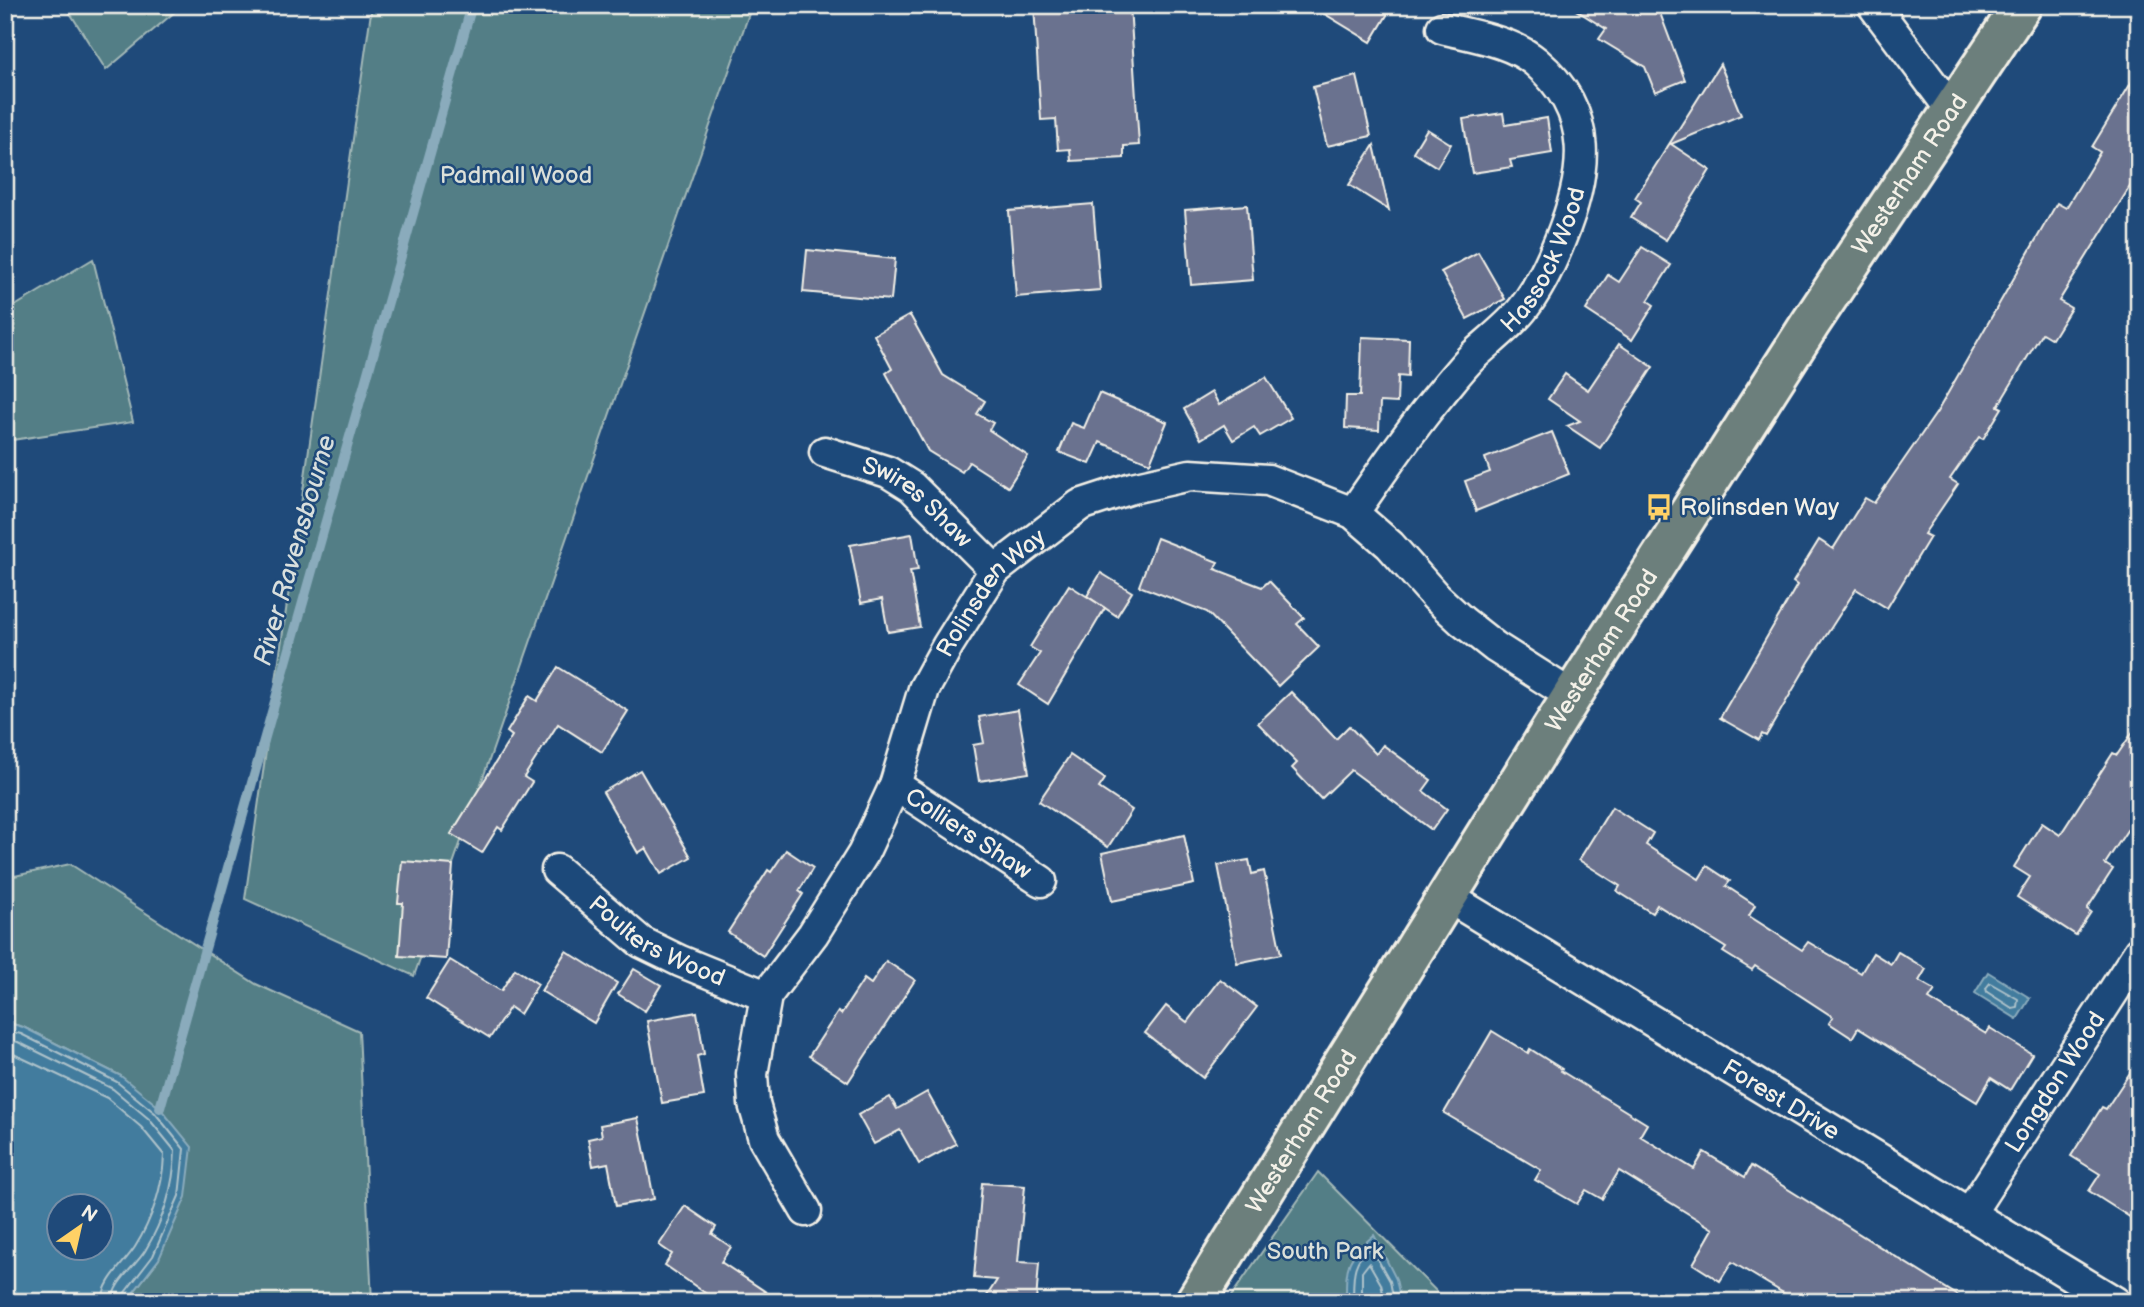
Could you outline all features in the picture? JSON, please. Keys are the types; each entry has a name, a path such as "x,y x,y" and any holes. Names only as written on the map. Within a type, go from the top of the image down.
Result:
{"main road":[{"name":"Westerham Road","path":"1195,1302 1572,696 1810,324 2022,5"}],"street":[{"path":"1874,5 1953,111"},
{"name":"Hassock Wood","path":"1353,513 1426,411 1469,360 1521,312 1558,245 1571,214 1580,181 1582,147 1576,114 1560,88 1535,61 1503,43 1442,28"},
{"name":"Swires Shaw","path":"825,452 888,472 912,487 995,570"},
{"name":"Rolinsden Way","path":"806,1211 764,1139 754,1104 752,1074 766,996 813,934 863,855 895,785 925,689 948,645 995,570 1080,505 1132,488 1190,475 1268,480 1353,513 1390,545 1436,597 1462,621 1495,647 1572,696"},
{"name":"Colliers Shaw","path":"895,785 1041,881"},
{"name":"Poulters Wood","path":"557,870 641,942 766,996"},
{"name":"Forest Drive","path":"1447,897 2115,1302"},
{"name":"Longdon Wood","path":"1970,1213 2139,952"}],"green space":[{"path":"65,5 183,5 106,70"},
{"name":"Padmall Wood","path":"372,5 752,5 414,976 245,899"},
{"path":"93,259 133,422 5,441 5,312"},
{"path":"70,864 256,984 359,1031 372,1302 126,1302 159,1259 121,1076 23,1027 5,1022 5,878"},
{"name":"South Park","path":"1318,1172 1447,1302 1227,1302"}],"water":[{"path":"1988,972 2030,998 2017,1019 1975,993"},
{"path":"5,1022 23,1027 121,1076 160,1108 192,1147 186,1197 159,1259 126,1302 5,1302"},
{"path":"1374,1235 1396,1279 1401,1302 1346,1302 1349,1264 1357,1251"}],"building":[{"path":"1034,5 1130,5 1139,145 1124,146 1124,158 1071,161 1070,149 1058,150 1056,119 1041,120"},
{"path":"1310,5 1393,5 1371,42"},
{"path":"1568,5 1657,5 1685,80 1655,92 1645,67 1599,39 1606,29"},
{"path":"1720,64 1741,115 1671,144 1710,170 1666,240 1631,218 1641,202 1635,198"},
{"path":"2139,70 2139,172 2059,301 2071,308 2052,339 2042,333 1998,406 2002,408 1983,439 1979,437 1950,479 1958,484 1924,534 1930,537 1887,608 1856,589 1766,736 1762,734 1759,740 1720,718 1797,585 1793,582 1819,540 1833,549 1865,498 1874,503 1937,412 2057,203 2066,208 2100,152 2092,147"},
{"path":"1357,76 1371,136 1327,146 1313,87"},
{"path":"1503,113 1505,125 1547,118 1552,153 1510,160 1512,167 1472,173 1463,119"},
{"path":"1427,129 1451,144 1437,167 1413,152"},
{"path":"1374,145 1389,210 1349,185"},
{"path":"1093,204 1100,290 1016,297 1009,211"},
{"path":"1247,205 1253,280 1191,285 1185,210"},
{"path":"1642,247 1671,265 1648,301 1654,305 1632,340 1586,310 1608,275 1619,282"},
{"path":"807,250 895,259 891,300 803,292"},
{"path":"1478,252 1505,299 1467,319 1441,272"},
{"path":"910,315 943,375 985,401 977,414 993,423 989,430 1028,456 1008,487 969,462 962,472 928,451 886,373 892,369 874,335"},
{"path":"1362,337 1409,339 1408,377 1398,376 1397,403 1380,402 1379,430 1345,428 1346,396 1360,396"},
{"path":"1619,344 1653,367 1600,448 1567,426 1580,421 1548,399 1565,374 1588,390"},
{"path":"1266,377 1291,418 1260,436 1254,427 1233,440 1224,425 1201,439 1184,409 1212,392 1219,405"},
{"path":"1099,393 1167,422 1150,463 1100,442 1090,464 1059,452 1071,423 1084,428"},
{"path":"1552,432 1569,474 1476,511 1465,481 1490,472 1485,458"},
{"path":"912,534 918,570 910,571 920,627 888,632 882,599 861,603 850,545"},
{"path":"1157,538 1218,562 1215,569 1262,587 1269,581 1304,618 1297,624 1319,647 1278,686 1207,612 1139,586"},
{"path":"1101,573 1132,592 1117,616 1087,596"},
{"path":"1069,585 1105,608 1048,704 1019,685 1040,653 1030,647"},
{"path":"558,667 628,711 602,752 558,724 524,777 532,782 502,830 498,827 482,853 451,834 512,736 507,732 529,696 537,701"},
{"path":"1291,692 1336,739 1349,726 1376,754 1383,745 1431,780 1423,791 1447,809 1432,830 1351,770 1321,799 1292,768 1297,763 1258,723"},
{"path":"1018,710 1029,773 979,781 973,745 984,743 979,717"},
{"path":"2139,723 2139,812 2105,864 2113,869 2087,909 2091,912 2076,935 2017,897 2030,877 2014,867 2042,823 2060,835 2113,753 2117,755"},
{"path":"1070,755 1105,779 1099,788 1132,810 1108,847 1039,801"},
{"path":"640,770 691,857 661,874 646,848 638,853 603,792"},
{"path":"1612,807 1653,833 1646,845 1699,879 1707,866 1730,881 1726,886 1755,905 1749,916 1802,950 1808,942 1861,973 1873,953 1891,964 1898,952 1926,969 1919,981 1935,990 1929,999 1986,1034 1990,1028 2032,1054 2010,1090 1991,1078 1977,1102 1858,1028 1852,1038 1829,1023 1833,1017 1755,966 1752,970 1723,952 1726,948 1657,905 1652,913 1617,891 1620,886 1579,860"},
{"path":"1184,835 1194,884 1112,901 1102,853"},
{"path":"786,850 813,868 799,891 803,894 763,956 728,932 768,870 771,872"},
{"path":"1249,860 1252,874 1264,871 1281,954 1237,963 1218,865"},
{"path":"402,861 453,865 446,959 399,956 403,903 398,903"},
{"path":"566,951 617,983 594,1023 541,991"},
{"path":"450,960 501,991 515,969 538,984 520,1014 510,1007 490,1038 426,998"},
{"path":"886,961 915,980 848,1082 809,1056 864,979 871,984"},
{"path":"634,969 661,985 645,1011 618,994"},
{"path":"1220,979 1257,1007 1203,1078 1145,1033 1166,1006 1187,1022"},
{"path":"697,1012 704,1054 697,1056 704,1096 662,1103 647,1021"},
{"path":"1492,1031 1528,1053 1530,1049 1647,1124 1640,1136 1694,1169 1704,1152 1745,1177 1751,1166 1968,1302 1798,1302 1732,1262 1720,1281 1693,1264 1713,1229 1619,1171 1602,1199 1586,1190 1577,1204 1535,1180 1541,1170 1444,1113"},
{"path":"2139,1059 2139,1223 2089,1191 2100,1174 2071,1156 2102,1107 2106,1109"},
{"path":"927,1092 956,1144 919,1164 900,1130 874,1144 858,1115 890,1097 897,1109"},
{"path":"638,1118 654,1199 616,1206 608,1163 593,1166 588,1139 602,1136 600,1125"},
{"path":"982,1183 1025,1186 1018,1262 1039,1263 1036,1302 983,1302 997,1280 974,1278"},
{"path":"685,1206 716,1227 712,1234 731,1247 721,1262 781,1302 718,1302 665,1265 672,1254 659,1245"}],"waterway":[{"name":"River Ravensbourne","path":"160,1108 472,5"}],"place":[{"name":"Rolinsden Way","path":"1659,507"}]}
